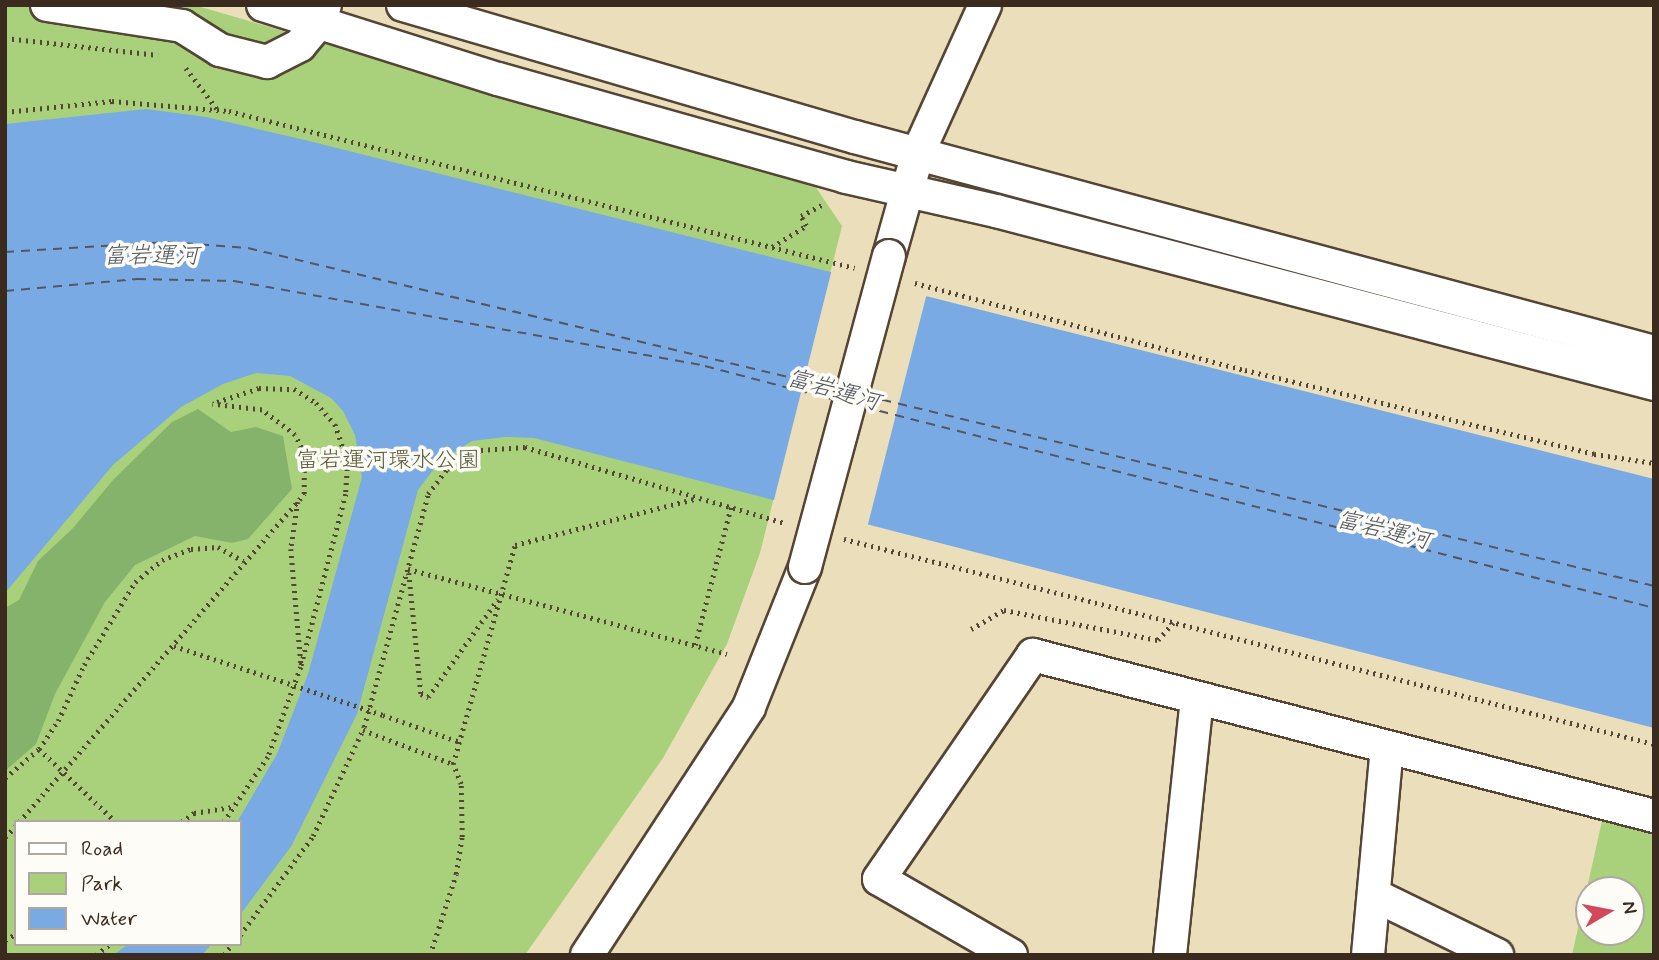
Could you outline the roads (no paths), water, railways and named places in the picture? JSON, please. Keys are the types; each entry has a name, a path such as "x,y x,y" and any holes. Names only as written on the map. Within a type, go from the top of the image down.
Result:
{"street":[{"path":"47,5 182,26 220,50 267,62 300,45 323,13"},
{"path":"263,5 323,13 498,79 905,190 1654,384"},
{"path":"403,5 918,153 1654,352"},
{"path":"587,955 749,707 805,567 905,190 918,153 985,5"},
{"path":"1011,955 879,878 1033,655 1654,816"},
{"path":"1170,955 1197,698"},
{"path":"1368,955 1376,896 1387,748"},
{"path":"1376,896 1497,955"}],"water":[{"name":"富岩運河","path":"146,109 206,117 1654,479 1654,728 534,438 505,437 472,441 440,461 418,490 357,714 292,845 242,912 242,820 238,820 277,754 308,674 362,477 355,435 343,411 331,398 290,376 256,373 223,384 181,407 113,465 5,593 5,124"},
{"path":"126,946 210,946 202,955 113,955"}],"park label":[{"name":"富岩運河環水公園","path":"388,461"}]}
